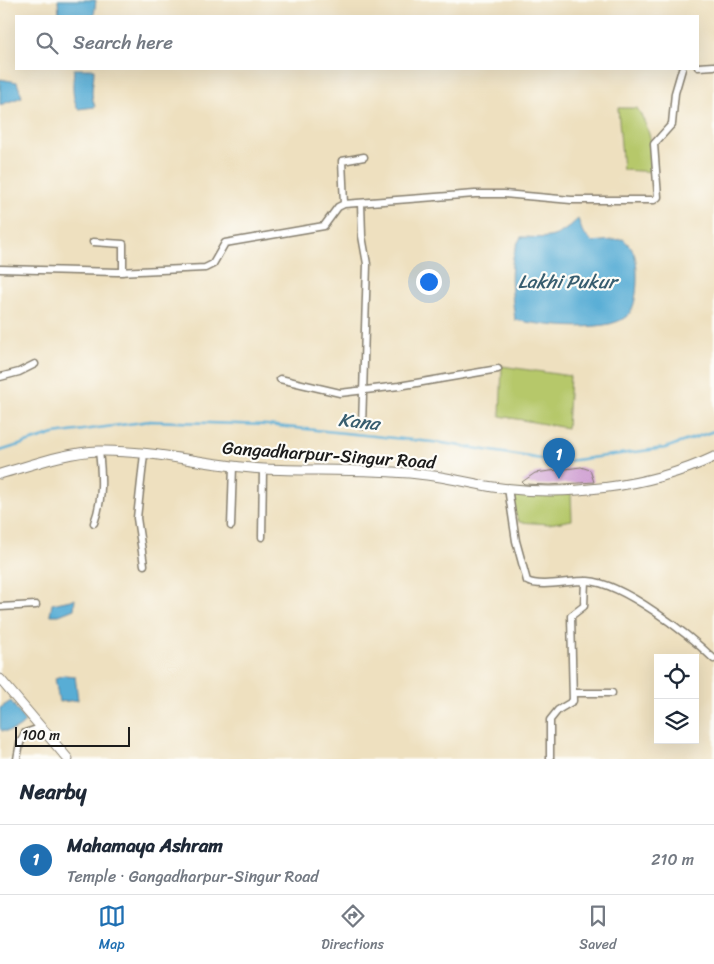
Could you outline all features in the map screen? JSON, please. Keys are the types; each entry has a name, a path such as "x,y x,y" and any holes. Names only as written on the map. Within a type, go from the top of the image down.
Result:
{"street":[{"path":"699,67 714,66"},
{"path":"0,269 123,272 209,267 215,262 225,244 324,226 338,206 344,204 485,194 570,200 654,200 658,197 654,144 672,124 676,93 682,70"},
{"path":"344,204 342,161 364,157"},
{"path":"360,203 362,236 367,264 362,426"},
{"path":"93,242 124,244 123,272"},
{"path":"0,377 19,372 35,364"},
{"path":"280,379 334,392 399,386 498,369"},
{"path":"94,524 99,511 102,486 99,451"},
{"name":"Gangadharpur-Singur Road","path":"0,474 43,462 99,451 144,454 262,469 419,474 508,488 584,489 636,482 690,468 714,458"},
{"path":"144,454 137,518 144,565"},
{"path":"231,526 233,466"},
{"path":"262,469 262,537"},
{"path":"508,488 516,541 527,581 536,583 585,581 613,586 681,630 714,659"},
{"path":"550,759 550,720 558,710 572,702 571,616 584,606 585,581"},
{"path":"0,608 36,605"},
{"path":"0,679 68,759"},
{"path":"573,693 612,693"},
{"path":"17,759 20,743 25,733 40,728"}],"green space":[{"path":"618,108 637,108 642,116 652,146 656,172 623,170"},
{"path":"502,366 570,376 567,428 500,416"},
{"path":"511,490 571,492 572,520 549,524 519,522 511,505"}],"water":[{"path":"58,0 96,0 94,15 59,15"},
{"path":"74,70 94,70 92,92 95,107 78,109 73,94"},
{"path":"0,79 17,82 22,97 0,105"},
{"name":"Lakhi Pukur","path":"578,219 583,233 592,242 623,239 631,247 636,261 637,277 635,299 631,311 623,319 611,324 595,326 559,326 515,320 511,277 513,256 521,237 540,238 553,236 564,231"},
{"path":"75,599 74,609 59,615 50,615 52,604"},
{"path":"64,675 75,676 78,700 59,702 55,678"},
{"path":"11,701 25,722 15,730 2,731 0,728 0,708"}],"building":[{"path":"581,467 590,470 594,482 549,485 524,484 522,482 535,473"}],"waterway":[{"name":"Kana","path":"0,451 54,434 150,421 267,425 442,443 560,462 665,448 714,431"}],"place":[{"name":"Mahamaya Ashram","path":"559,479"}]}
